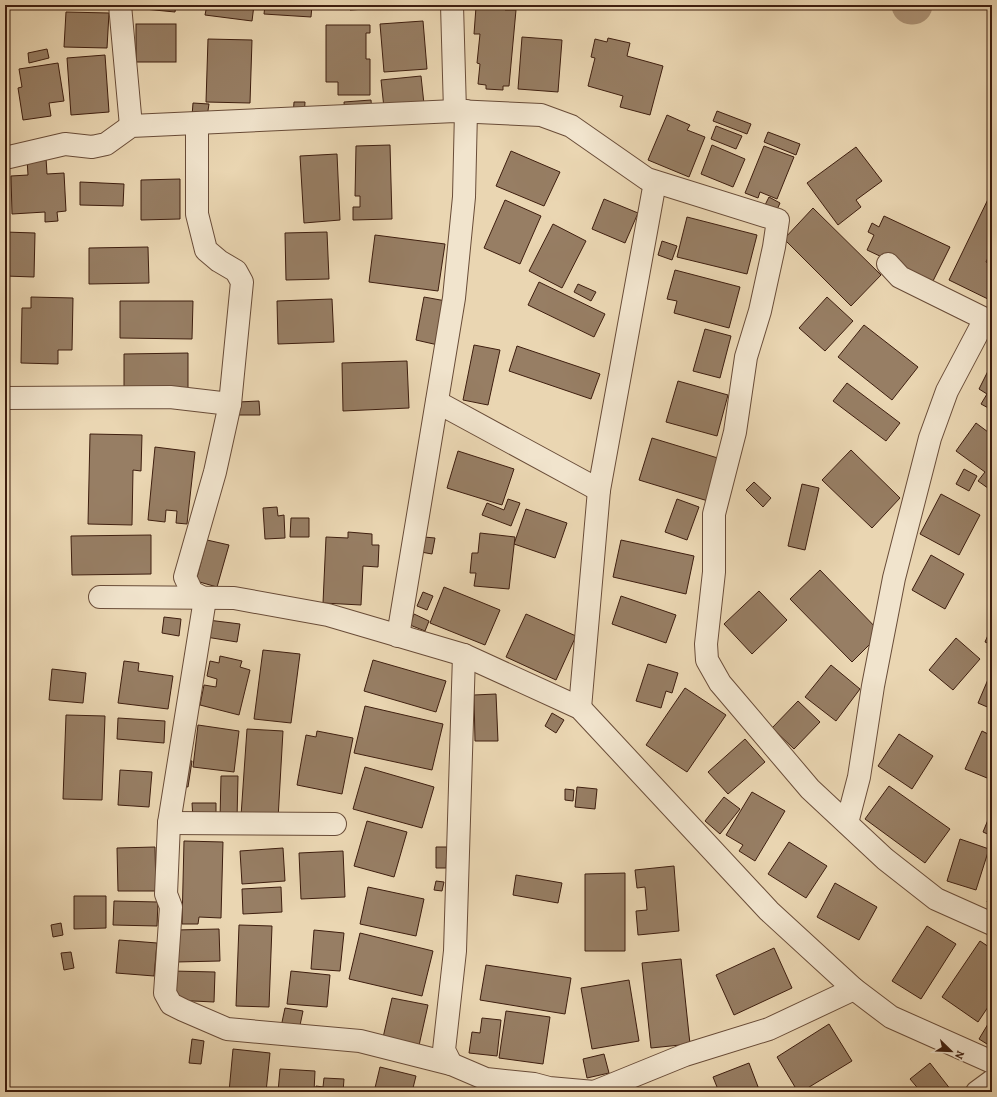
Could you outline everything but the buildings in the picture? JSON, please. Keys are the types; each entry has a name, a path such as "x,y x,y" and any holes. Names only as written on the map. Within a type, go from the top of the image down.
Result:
{"street":[{"path":"120,5 131,126"},
{"path":"398,636 454,298 464,197 461,111 452,5"},
{"path":"5,158 65,144 92,147 106,144 131,126 461,111 541,115 571,126 647,179 778,220 774,247 760,311 746,357 735,432 714,514 714,572 706,644 707,660 720,683 810,789 885,859 936,899 992,924"},
{"path":"197,124 197,214 206,250 219,261 236,271 242,282 230,404 215,472 185,577 192,592 205,599"},
{"path":"580,708 599,490 655,182"},
{"path":"847,823 858,777 873,686 894,578 930,438 947,391 988,320 900,277 888,264"},
{"path":"5,398 170,397 230,404"},
{"path":"437,402 599,490"},
{"path":"100,597 205,599 234,598 328,615 464,655 580,708 769,911 854,989 891,1017 992,1062"},
{"path":"205,599 168,823 166,894 171,907 165,992 172,1004 228,1029 360,1041 451,1064 486,1079 534,1084 550,1090 594,1092 685,1054 769,1029 854,989"},
{"path":"451,1064 444,1050 455,951 464,655"},
{"path":"168,823 335,824"},
{"path":"977,1092 992,1081"}]}
